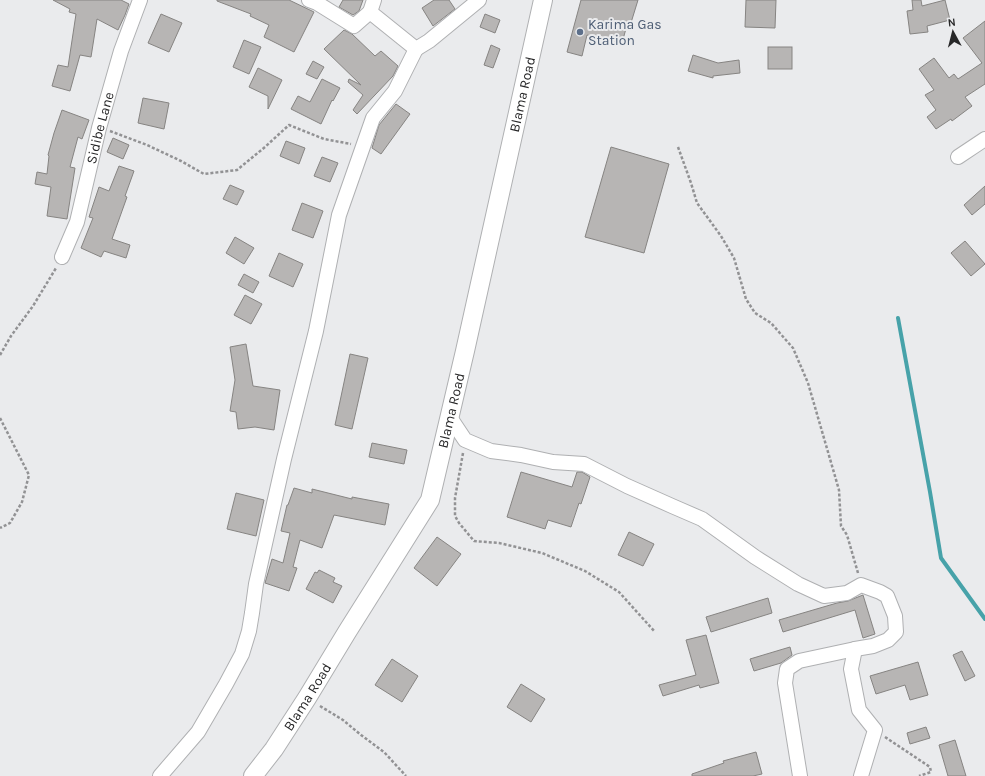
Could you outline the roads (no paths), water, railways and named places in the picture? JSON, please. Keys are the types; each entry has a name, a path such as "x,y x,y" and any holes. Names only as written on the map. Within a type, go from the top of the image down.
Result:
{"street":[{"name":"Sidibe Lane","path":"62,257 77,222 99,128 121,52 140,0"},
{"path":"309,0 317,3 354,26 372,6 416,49"},
{"path":"160,776 198,732 242,654 249,631 256,584 282,466 316,331 339,216 373,118 395,91 416,49 429,41 479,0"},
{"name":"Blama Road","path":"253,776 274,749 308,698 347,632 430,500 465,351 543,0"},
{"path":"958,156 985,139"},
{"path":"449,416 465,440 491,451 521,455 553,462 584,464 640,491 702,518 755,557 798,584 824,596 848,593 861,585 887,596 895,616 896,632 888,640 873,646 799,661 787,670 785,683 800,776"},
{"path":"855,649 851,669 859,710 875,730 861,776"}],"waterway":[{"path":"898,318 941,558 985,619"}],"place":[{"name":"Karima Gas Station","path":"580,32"}]}
